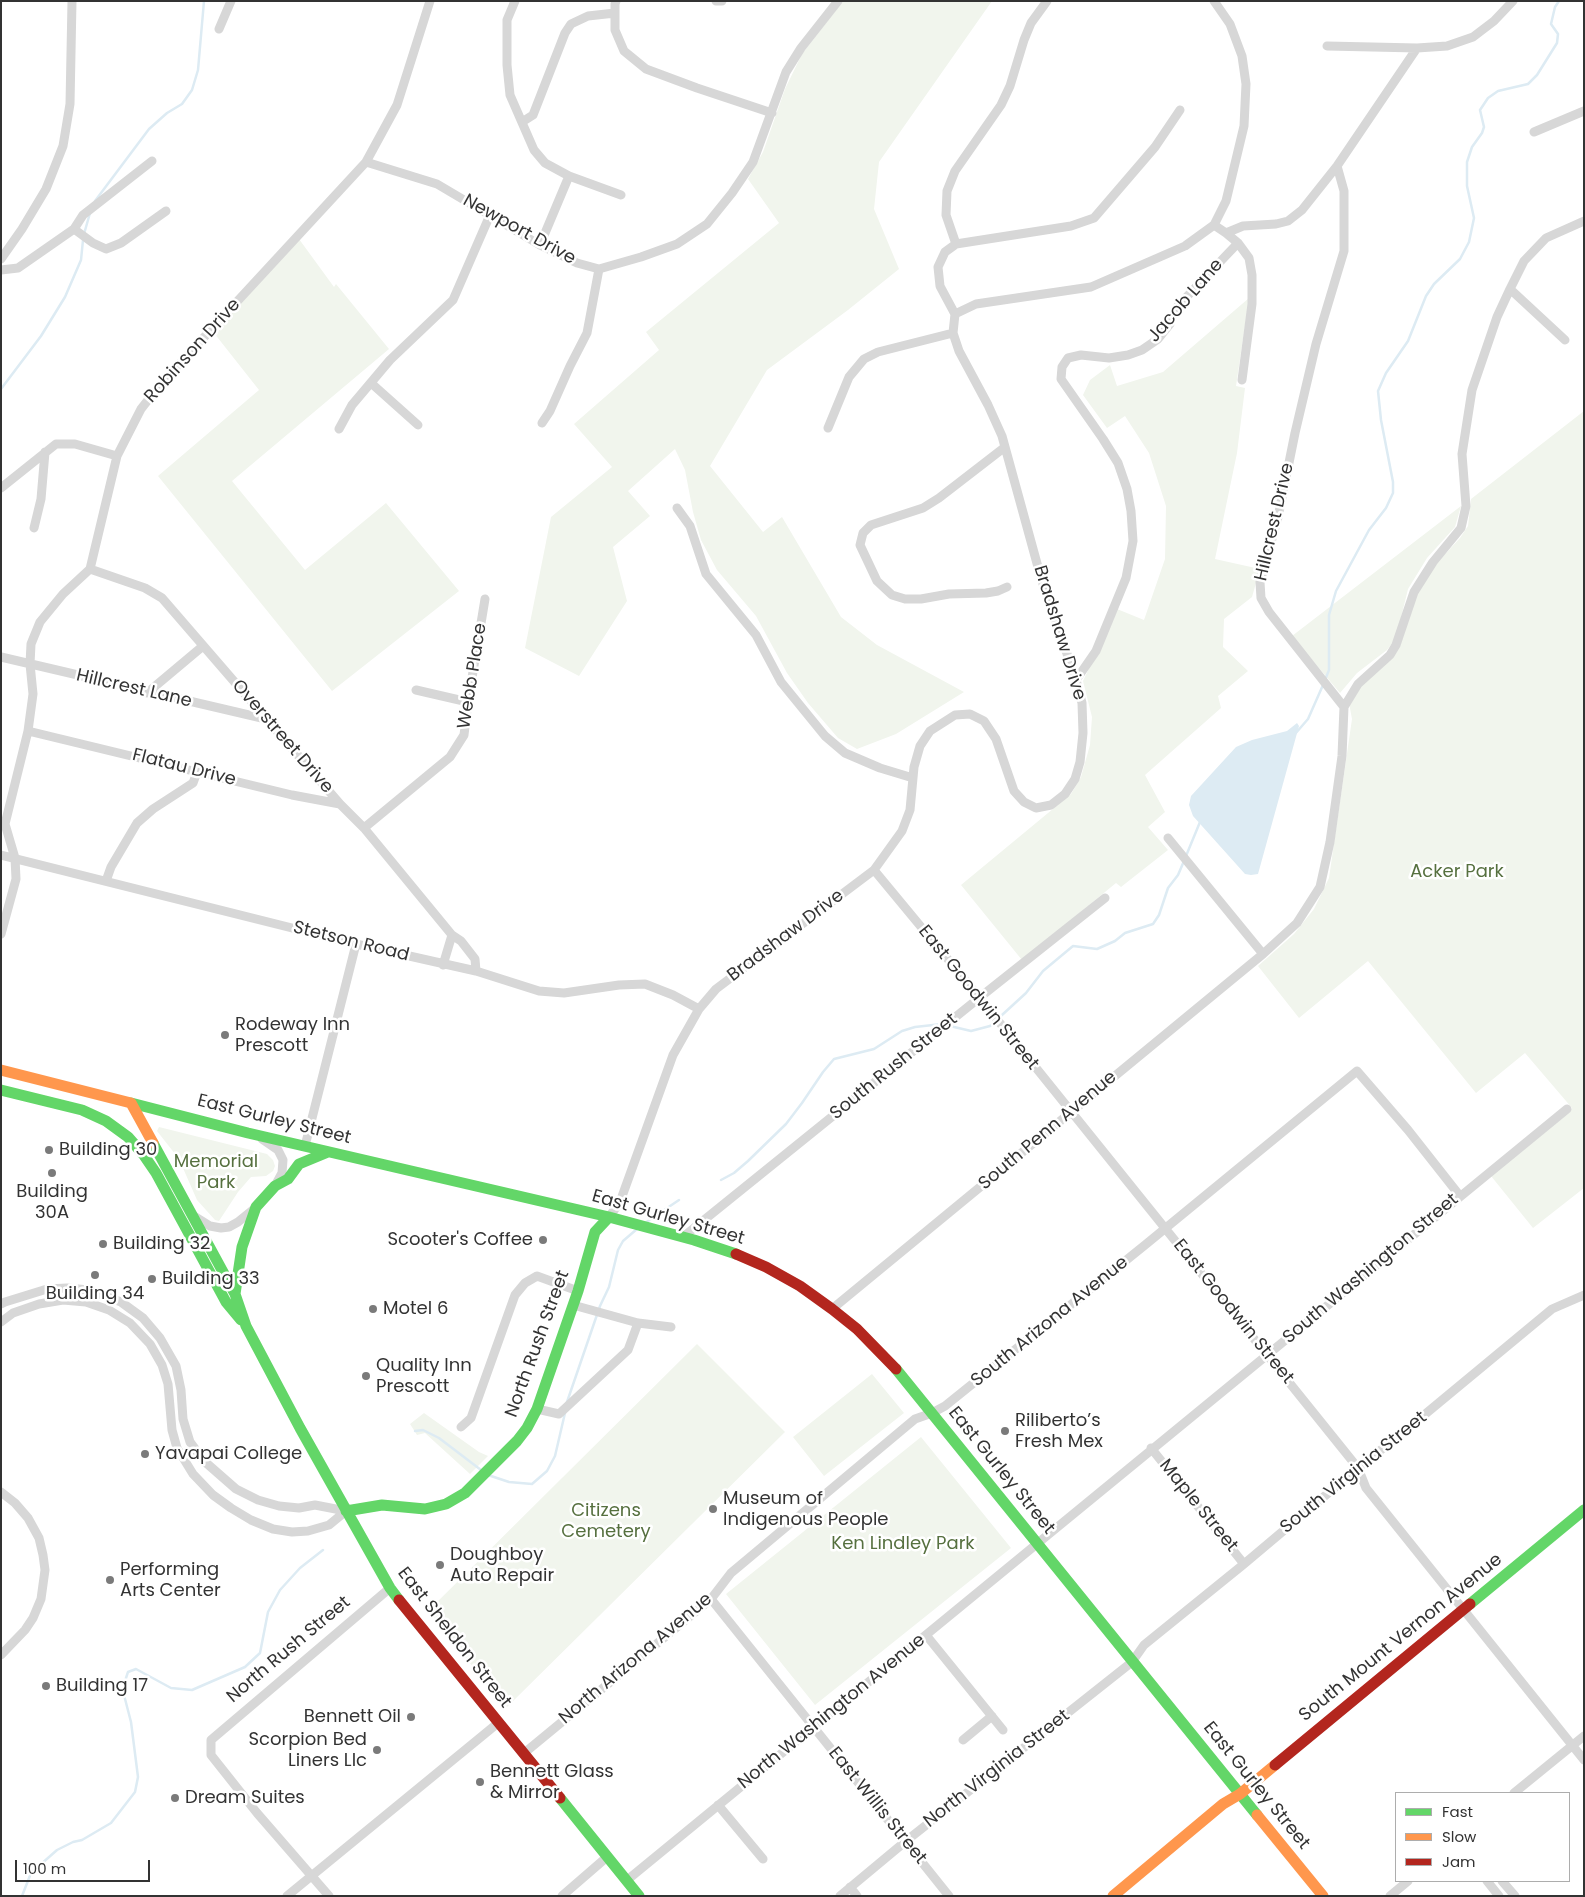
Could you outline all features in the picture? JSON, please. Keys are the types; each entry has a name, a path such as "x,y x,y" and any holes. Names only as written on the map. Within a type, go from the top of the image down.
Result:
{"main road":[{"name":"East Gurley Street","path":"2,1071 248,1133 609,1217 729,1251 766,1267 800,1286 857,1329 890,1362 1323,1896"},
{"name":"East Sheldon Street","path":"1,1090 82,1110 106,1122 128,1137 156,1173 226,1302 246,1326"},
{"name":"East Sheldon Street","path":"131,1103 235,1294 246,1326 300,1428 390,1588 639,1896"},
{"path":"235,1294 242,1247 256,1207 275,1186 288,1179 299,1164 328,1152"},
{"name":"North Rush Street","path":"346,1511 382,1505 425,1509 446,1504 465,1493 517,1441 527,1428 537,1409 578,1291 595,1232 609,1217"},
{"name":"South Mount Vernon Avenue","path":"1113,1896 1223,1804 1240,1794 1584,1510"}],"street":[{"path":"1,259 46,189 63,146 70,104 72,1"},
{"path":"219,29 231,1"},
{"name":"Robinson Drive","path":"90,569 117,456 141,409 159,386 366,162 397,105 430,1"},
{"path":"515,1 507,20 507,65 510,95 534,150 545,163 568,176 621,195"},
{"path":"616,1 615,30 624,51 646,69 772,113"},
{"path":"716,1 722,1"},
{"path":"542,423 550,411 587,333 599,269 641,258 677,244 707,224 732,193 752,162 786,72 801,48 838,1"},
{"path":"956,244 946,215 947,191 955,171 1002,105 1031,23 1047,1"},
{"path":"1180,110 1155,147 1094,218 1071,226 956,244 945,252 938,268 940,286 955,314 976,304 1092,287 1185,246 1214,225 1226,201 1244,126 1246,84 1242,56 1230,24 1214,1"},
{"path":"1327,46 1417,48 1446,46 1473,37 1494,21 1513,1"},
{"path":"522,122 533,115 565,33 571,24 588,16 615,13"},
{"path":"1226,233 1243,226 1276,224 1288,221 1302,210 1337,166 1417,48"},
{"path":"1534,132 1584,111"},
{"path":"1,270 18,268 74,229 82,216 152,161"},
{"name":"Newport Drive","path":"366,162 437,184 540,245 577,263 599,269"},
{"name":"Hillcrest Drive","path":"1337,166 1344,191 1344,251 1316,344 1294,433 1278,517 1260,582 1261,598 1269,612 1344,707"},
{"path":"540,245 568,176"},
{"path":"74,229 93,243 106,249 121,243 166,211"},
{"path":"339,429 352,405 390,360 453,300 490,215"},
{"path":"1168,838 1263,954 1297,923 1320,888 1330,842 1342,756 1344,707 1358,684 1390,655 1396,645 1414,592 1432,562 1461,528 1466,506 1462,454 1472,390 1497,317 1524,261 1546,238 1584,221"},
{"path":"1214,225 1238,244 1248,258 1252,275 1252,304 1242,380"},
{"name":"Jacob Lane","path":"1076,680 1096,651 1126,578 1133,542 1127,489 1118,463 1061,379 1062,367 1068,358 1081,355 1108,358 1128,355 1142,350 1158,339 1170,324 1176,308 1238,244"},
{"path":"1510,289 1565,340"},
{"name":"Bradshaw Drive","path":"609,1217 620,1202 672,1055 699,1009 716,989 874,870 902,831 910,810 914,767 920,746 930,731 955,715 970,714 984,721 996,739 1014,791 1024,802 1036,808 1051,805 1064,794 1075,779 1080,762 1083,733 1082,703 1041,578 1005,448 988,405 959,351 953,333 955,314"},
{"path":"828,428 849,377 864,359 878,352 953,333"},
{"path":"371,383 418,425"},
{"path":"1,488 56,444 75,444 117,456"},
{"path":"1005,448 923,508 871,525 863,533 860,545 877,581 892,595 904,599 921,600 950,594 986,593 998,591 1007,586"},
{"path":"34,528 41,498 45,452"},
{"path":"677,508 690,526 706,574 756,635 782,682 825,736 844,753 880,768 913,778"},
{"path":"1,934 16,879 15,858 5,824 28,731 34,694 30,664 31,644 40,622 63,594 90,569"},
{"name":"Overstreet Drive","path":"90,569 145,588 162,598 340,804 364,828 452,934 461,941 475,959 476,971"},
{"name":"Webb Place","path":"364,828 450,757 464,735 485,599"},
{"path":"147,693 203,646"},
{"name":"Hillcrest Lane","path":"1,657 147,693 266,719"},
{"path":"416,690 468,702"},
{"name":"Flatau Drive","path":"28,731 292,795 340,804"},
{"path":"106,881 111,867 137,823 153,809 193,783 197,772"},
{"name":"Stetson Road","path":"1,855 356,944 476,971 539,991 564,993 619,985 645,984 673,995 699,1009"},
{"name":"East Goodwin Street","path":"874,870 1358,1468 1366,1488 1584,1760"},
{"name":"South Rush Street","path":"683,1237 1105,898"},
{"path":"444,965 452,934"},
{"path":"305,1146 356,944"},
{"name":"South Penn Avenue","path":"832,1309 1263,954"},
{"name":"South Arizona Avenue","path":"932,1413 945,1406 1357,1071 1408,1130 1460,1196"},
{"name":"South Washington Street","path":"1037,1543 1567,1109"},
{"path":"248,1133 264,1140 278,1150 283,1160 282,1173 275,1186"},
{"path":"191,1214 210,1226 221,1228 229,1227 238,1222 256,1207"},
{"path":"461,1426 471,1418 515,1295 525,1283 537,1276 578,1291"},
{"path":"1,1304 47,1289 67,1288 89,1290 121,1302 143,1318 160,1338 176,1366 181,1390 183,1419 190,1442 204,1461 236,1489 258,1500 279,1506 299,1508 315,1505 346,1511"},
{"name":"South Virginia Street","path":"1132,1662 1144,1644 1244,1564 1552,1309 1584,1295"},
{"path":"1,1322 13,1313 30,1307 63,1300 86,1302 109,1310 130,1323 150,1344 162,1365 168,1384 172,1430 177,1448 192,1474 213,1495 250,1520 273,1529 292,1532 308,1531 329,1525 346,1511"},
{"path":"573,1305 638,1323 670,1327"},
{"path":"537,1409 559,1414 628,1350 638,1323"},
{"name":"North Arizona Avenue","path":"523,1754 711,1598 731,1573 915,1419 932,1413"},
{"name":"Maple Street","path":"1152,1448 1244,1564"},
{"path":"1,1492 15,1503 28,1518 44,1555 45,1570 41,1599 33,1618 25,1630 1,1655"},
{"name":"North Washington Avenue","path":"626,1880 1037,1543"},
{"name":"North Rush Street","path":"312,1876 257,1813 212,1755 211,1740 390,1588"},
{"name":"East Willis Street","path":"711,1598 950,1896"},
{"path":"926,1634 1003,1730"},
{"name":"North Virginia Street","path":"840,1896 906,1840 1132,1662"},
{"path":"963,1740 992,1716"},
{"path":"287,1896 498,1723"},
{"path":"1515,1792 1584,1736"},
{"path":"718,1805 764,1860"},
{"path":"562,1896 608,1857"},
{"path":"312,1876 329,1896"},
{"path":"1390,1896 1407,1882"},
{"path":"1489,1882 1499,1896"},
{"path":"1503,1882 1515,1896"},
{"path":"850,1887 857,1896"}],"green space":[{"path":"843,1 992,1 879,162 874,209 899,269 848,310 767,370 710,466 763,532 782,517 841,617 877,645 964,692 896,734 857,749 838,738 808,703 787,673 756,616 717,570 701,540 693,512 685,470 675,449 628,491 650,516 613,547 627,601 579,676 525,648 551,517 612,467 574,424 659,350 646,332 779,223 748,179 763,152 785,89 802,54"},
{"path":"299,239 334,287 336,284 389,349 232,481 305,570 386,503 459,591 332,691 158,476 259,390 214,333"},
{"path":"1249,298 1236,386 1245,388 1237,453 1215,559 1260,569 1252,597 1224,619 1223,647 1248,671 1218,696 1221,708 1145,775 1165,812 1148,827 1168,850 1121,887 1116,883 1022,960 961,885 1071,794 1081,777 1090,745 1092,717 1083,681 1117,609 1144,620 1165,559 1166,506 1149,453 1125,416 1107,428 1083,395 1090,380 1110,365 1117,386 1163,372"},
{"name":"Acker Park","path":"1584,411 1584,1188 1533,1228 1491,1176 1570,1112 1572,1108 1525,1053 1476,1093 1368,961 1299,1018 1258,966 1294,934 1314,909 1329,878 1352,719 1349,703 1362,685 1392,658 1417,595 1436,564 1460,538 1468,526 1471,499"},
{"path":"1461,506 1455,527 1427,558 1408,589 1396,638 1387,650 1357,673 1340,693 1292,636"},
{"name":"Memorial Park","path":"159,1127 267,1154 273,1160 275,1166 273,1171 266,1176 251,1177 238,1192 219,1221 215,1220 197,1200 179,1159 157,1131"},
{"name":"Citizens Cemetery","path":"697,1344 785,1432 506,1708 428,1611"},
{"path":"872,1374 904,1413 824,1476 793,1437"},
{"path":"424,1413 479,1452 488,1456 470,1474 425,1433 417,1435 410,1424"},
{"name":"Ken Lindley Park","path":"921,1437 1011,1548 815,1705 726,1594"}],"shaded area":[{"path":"1297,723 1299,726 1258,874 1245,874 1193,816 1189,805 1191,796 1236,747 1252,740 1287,731"}],"waterway":[{"path":"95,201 149,129 167,113 182,104 192,90 198,70 204,1"},
{"path":"1325,680 1329,670 1329,615 1336,591 1369,530 1386,508 1393,493 1393,482 1381,420 1378,391 1386,373 1408,341 1426,296 1434,284 1460,259 1469,242 1474,218 1467,186 1467,162 1472,147 1484,127 1480,110 1488,98 1498,91 1528,84 1537,75 1557,43 1558,34 1551,24 1555,7 1559,1"},
{"path":"84,234 90,213"},
{"path":"1,389 41,336 65,297 81,260 83,240"},
{"path":"1295,734 1308,719 1323,685"},
{"path":"1186,856 1200,822"},
{"path":"950,1026 971,1031 990,1026 1026,993 1043,971 1073,946 1097,949 1115,941 1125,933 1153,924 1159,915 1168,888 1178,875 1184,861"},
{"path":"721,1180 734,1173 748,1161 786,1124 834,1059 874,1049 902,1031 915,1027 942,1024"},
{"path":"645,1223 679,1200"},
{"path":"567,1402 600,1306 609,1287 618,1250 623,1241 637,1229"},
{"path":"488,1475 509,1482 532,1484 547,1471 555,1456 565,1413"},
{"path":"415,1431 423,1430 439,1438 481,1470"},
{"path":"22,1896 31,1873 57,1850 82,1840 111,1823 135,1792 138,1777 131,1722 124,1695 128,1672 136,1669 171,1688 192,1690 245,1667 260,1653 268,1612 280,1590 300,1568 323,1550"}],"traffic: fast":[{"path":"1,1090 82,1110 106,1121 128,1137 156,1173 226,1302 241,1320"},
{"path":"131,1103 248,1133 609,1217 694,1240 736,1254"},
{"path":"153,1143 235,1294 246,1326 300,1428 390,1588 399,1600"},
{"path":"235,1294 242,1247 256,1207 275,1186 288,1179 299,1164 328,1152"},
{"path":"346,1511 382,1505 425,1509 446,1504 465,1493 517,1441 527,1428 537,1409 578,1291 595,1232 609,1217"},
{"path":"896,1369 1257,1815"},
{"path":"1470,1604 1584,1510"},
{"path":"560,1798 639,1896"}],"traffic: slow":[{"path":"1,1070 131,1103 153,1143"},
{"path":"1113,1896 1223,1804 1240,1794 1275,1765"},
{"path":"1257,1815 1323,1896"}],"traffic: jam":[{"path":"736,1254 766,1267 800,1286 857,1329 896,1369"},
{"path":"399,1600 560,1798"},
{"path":"1275,1765 1470,1604"}],"place":[{"name":"Rodeway Inn Prescott","path":"225,1035"},
{"name":"Building 30","path":"49,1150"},
{"name":"Building 30A","path":"52,1173"},
{"name":"Scooter's Coffee","path":"543,1240"},
{"name":"Building 32","path":"103,1244"},
{"name":"Building 34","path":"95,1275"},
{"name":"Building 33","path":"152,1279"},
{"name":"Motel 6","path":"373,1309"},
{"name":"Quality Inn Prescott","path":"366,1376"},
{"name":"Riliberto’s Fresh Mex","path":"1005,1431"},
{"name":"Yavapai College","path":"145,1454"},
{"name":"Museum of Indigenous People","path":"713,1509"},
{"name":"Doughboy Auto Repair","path":"440,1565"},
{"name":"Performing Arts Center","path":"110,1580"},
{"name":"Building 17","path":"46,1686"},
{"name":"Bennett Oil","path":"411,1717"},
{"name":"Scorpion Bed Liners Llc","path":"377,1750"},
{"name":"Bennett Glass & Mirror","path":"480,1782"},
{"name":"Dream Suites","path":"175,1798"}]}
